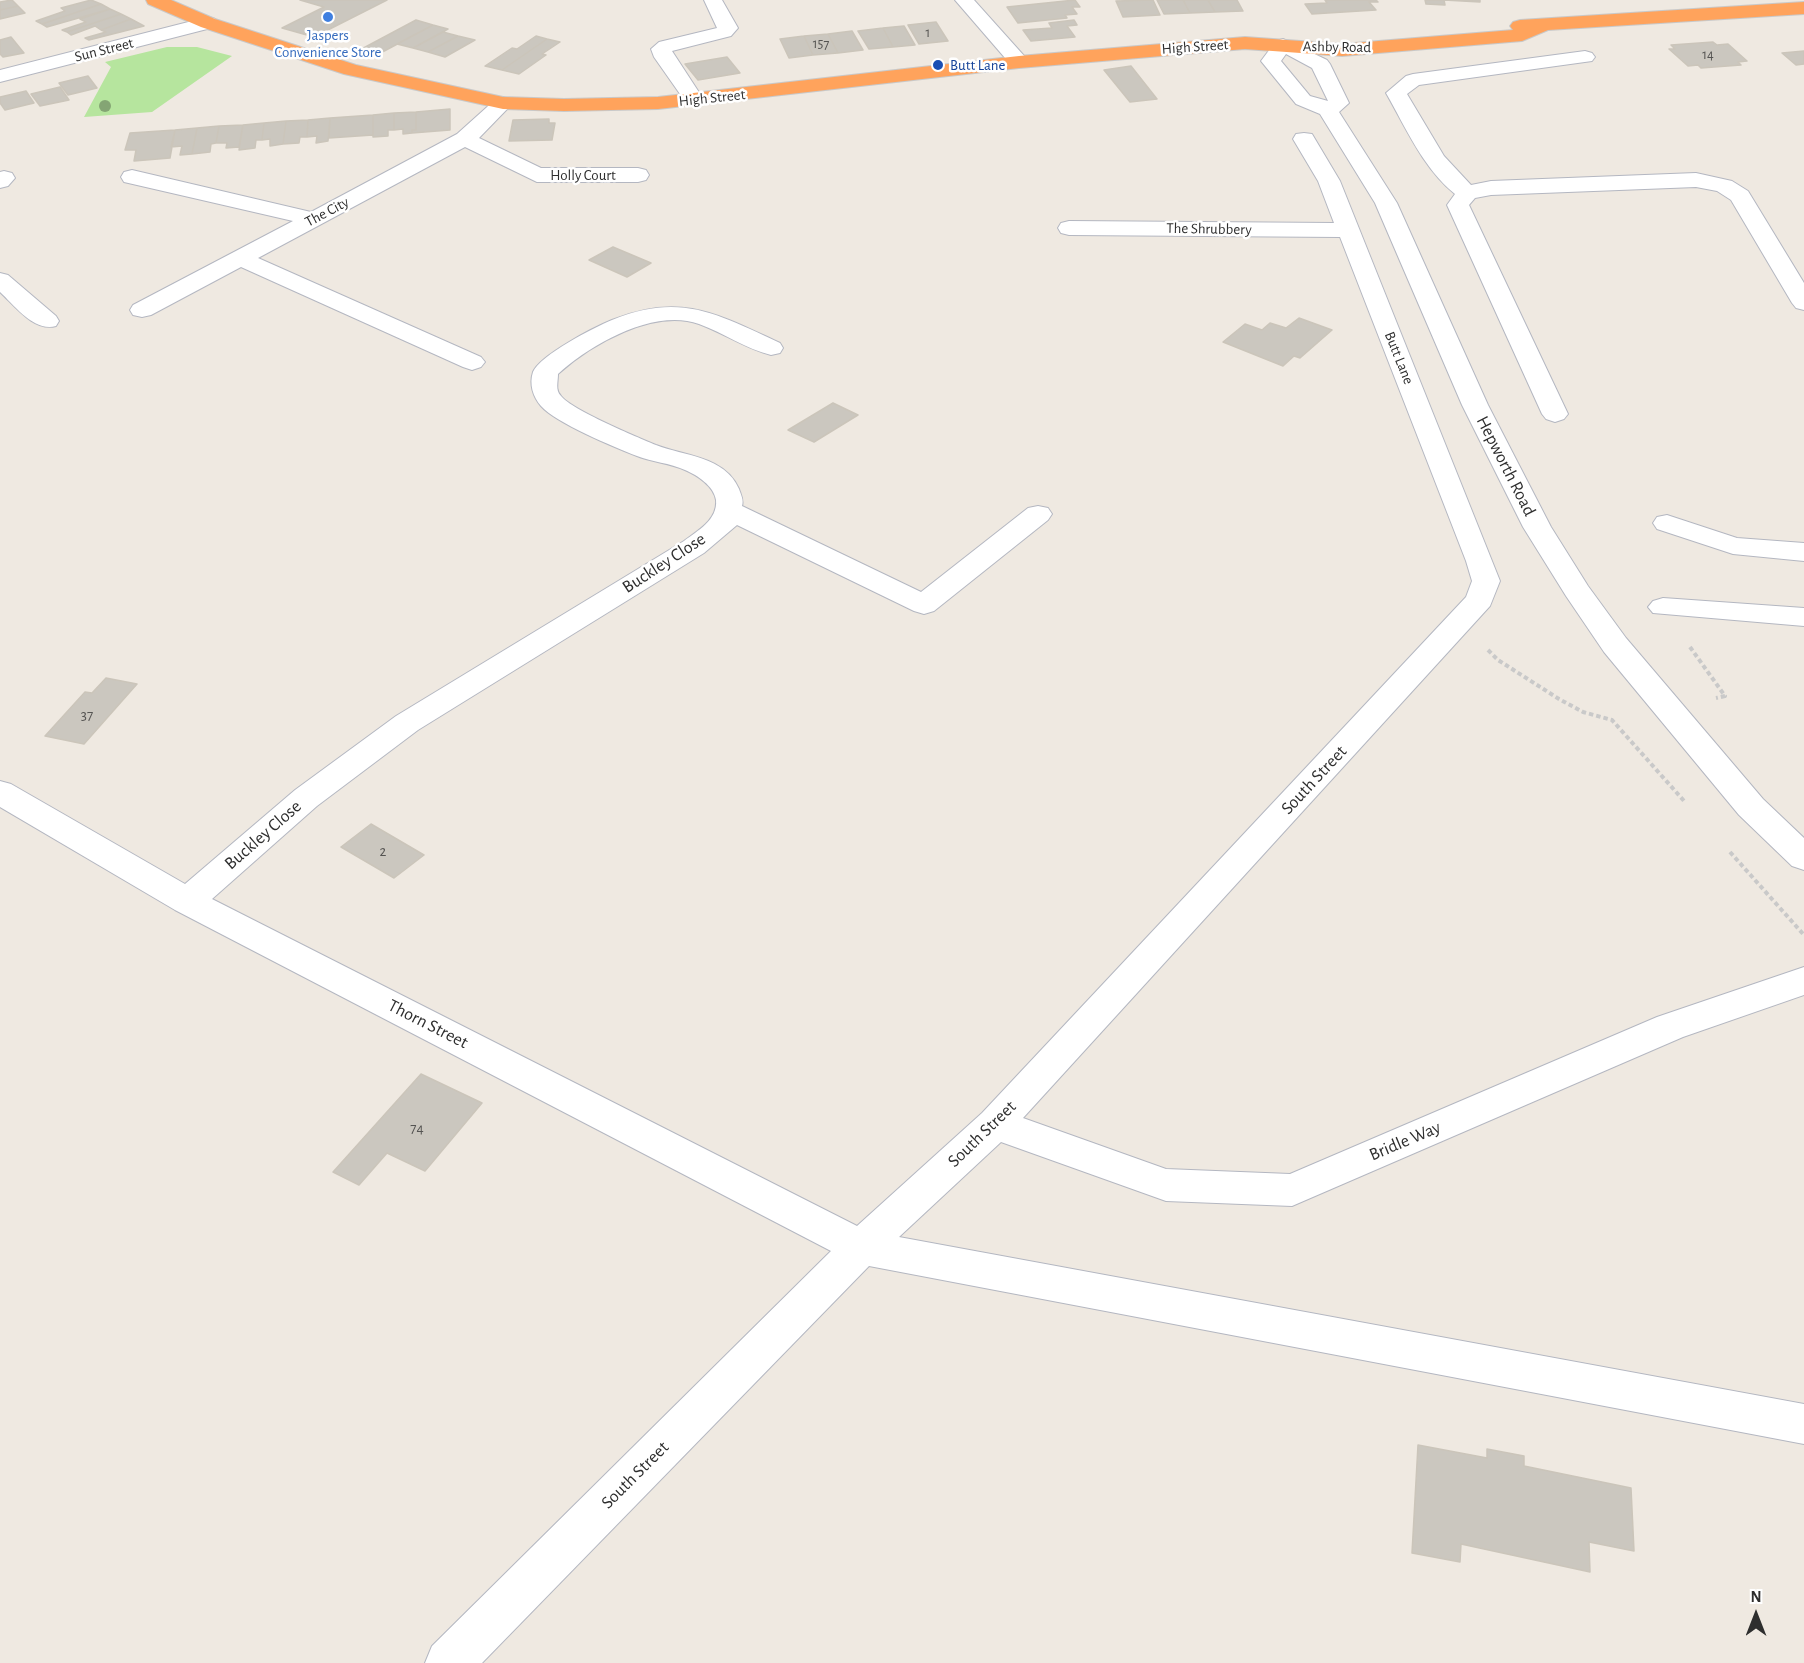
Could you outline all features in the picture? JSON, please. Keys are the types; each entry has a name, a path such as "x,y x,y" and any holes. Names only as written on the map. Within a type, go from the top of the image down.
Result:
{"highway":[{"name":"High Street","path":"155,0 208,23 351,70 503,103 614,105 694,99 1121,52 1245,43 1282,45"},
{"name":"Ashby Road","path":"1282,45 1342,50 1522,35 1541,26 1804,8"}],"street":[{"path":"694,99 664,57 662,49 666,46 724,32 728,28 727,22 713,0"},
{"path":"964,0 1019,62"},
{"name":"Sun Street","path":"0,75 208,23"},
{"path":"1282,45 1320,64 1338,103 1328,110 1303,99 1271,61 1282,45"},
{"path":"1467,193 1452,182 1441,168 1396,93 1413,80 1585,57"},
{"name":"The City","path":"142,310 465,139 503,103"},
{"name":"Hepworth Road","path":"1328,110 1386,203 1475,405 1537,527 1576,590 1615,645 1751,807 1804,858"},
{"name":"Holly Court","path":"465,139 537,175 638,176"},
{"name":"Butt Lane","path":"1304,139 1329,181 1486,581"},
{"path":"132,177 314,219"},
{"path":"1555,414 1458,205 1467,193 1491,188 1659,180 1696,180 1724,186 1740,196 1804,303"},
{"name":"The Shrubbery","path":"1069,228 1348,230"},
{"path":"240,258 472,362"},
{"path":"0,280 47,321"},
{"path":"771,348 703,317 670,313 645,315 613,328 562,357 546,372 544,388 551,402 582,421 648,451 695,464 722,482 730,501 728,510 924,605 1038,514"},
{"name":"Buckley Close","path":"187,901 306,798 407,723 694,547 725,522 728,510"},
{"path":"1667,523 1733,546 1804,552"},
{"name":"South Street","path":"449,1663 861,1247 995,1124 1480,600 1486,581"},
{"path":"1663,607 1804,617"},
{"name":"Thorn Street","path":"0,792 187,901 861,1247 1804,1424"},
{"name":"Bridle Way","path":"995,1124 1166,1185 1292,1190 1670,1027 1804,981"}],"path":[{"path":"1663,607 1725,696"},
{"path":"1483,645 1498,660 1559,699 1583,712 1612,720 1690,808"},
{"path":"1730,852 1804,935"}],"green space":[{"path":"167,47 197,47 232,56 152,112 84,117 111,67 105,62"}],"building":[{"path":"12,0 18,6 0,10 0,2"},
{"path":"91,0 101,4 42,24 36,21 65,11 61,8"},
{"name":"Jaspers Convenience Store","path":"300,0 387,0 314,37 282,28 324,7"},
{"path":"1075,0 1080,7 1072,7 1077,14 1065,15 1067,18 1018,23 1007,7"},
{"path":"1153,0 1160,15 1123,17 1116,1"},
{"path":"1157,0 1183,0 1190,13 1164,14"},
{"path":"1183,0 1208,0 1215,12 1190,13"},
{"path":"1208,0 1237,0 1243,11 1215,12"},
{"path":"1325,0 1376,0 1378,2 1369,2 1376,10 1312,14 1305,4 1327,3"},
{"path":"1425,0 1444,0 1445,5 1426,4"},
{"path":"1444,0 1480,0 1480,2"},
{"path":"101,4 110,9 47,27 42,24"},
{"path":"18,6 25,13 0,19 0,10"},
{"path":"110,9 121,14 67,32 62,30 86,22 80,19"},
{"path":"121,14 131,19 101,30 95,26 71,35 67,32"},
{"path":"131,19 144,26 89,40 85,38 106,32 101,30"},
{"path":"416,20 433,25 373,57 356,52"},
{"path":"1074,20 1077,25 1067,26 1075,37 1031,41 1023,30 1052,28 1049,23"},
{"path":"936,22 948,41 919,44 908,25"},
{"path":"433,25 448,29 413,48 397,44"},
{"path":"904,26 915,45 893,47 883,28"},
{"path":"883,28 893,47 869,49 858,31"},
{"path":"852,31 863,50 838,53 828,34"},
{"path":"443,32 458,36 428,52 413,48"},
{"path":"828,34 838,53 813,55 804,36"},
{"path":"458,36 475,40 445,57 428,52"},
{"path":"536,36 547,39 502,70 485,66 512,48 517,49"},
{"path":"804,36 813,55 789,58 780,39"},
{"path":"11,37 24,53 3,57 0,54 0,40"},
{"path":"547,39 560,42 519,74 502,70"},
{"path":"1713,42 1717,45 1728,44 1747,61 1738,62 1741,65 1701,68 1698,65 1688,66 1669,49 1675,49 1671,45"},
{"path":"1804,51 1804,64 1796,65 1782,53"},
{"path":"727,57 740,73 698,80 685,64"},
{"path":"1131,66 1157,99 1130,102 1104,70"},
{"path":"88,76 97,88 68,95 59,83"},
{"path":"60,87 69,100 40,106 31,94"},
{"path":"26,91 34,103 5,110 0,103 0,97"},
{"path":"450,109 450,130 412,133 412,130 416,130 416,112"},
{"path":"416,112 416,130 403,134 403,129 394,130 394,113"},
{"path":"394,113 394,130 388,130 388,136 373,137 373,115"},
{"path":"373,115 373,135 329,138 330,118"},
{"path":"330,118 328,141 316,143 317,136 307,137 308,120"},
{"path":"549,119 549,123 555,123 552,140 509,141 513,120"},
{"path":"308,120 307,137 300,137 299,143 283,144 286,121"},
{"path":"286,121 283,144 270,146 270,139 262,140 264,123"},
{"path":"264,123 262,140 256,140 255,148 239,150 243,125"},
{"path":"243,125 239,147 226,148 227,143 216,143 219,126"},
{"path":"219,126 216,143 211,144 210,152 192,154 197,128"},
{"path":"197,128 192,154 180,155 182,146 171,147 175,130"},
{"path":"175,130 170,158 134,161 136,150 125,150 130,133"},
{"path":"613,247 651,263 627,277 589,260"},
{"path":"1299,318 1332,330 1300,358 1294,356 1283,366 1223,342 1245,324 1262,330 1270,323 1286,328"},
{"path":"833,403 858,415 814,442 788,430"},
{"path":"106,678 137,684 84,744 45,736 85,692 92,693"},
{"path":"371,824 424,855 394,878 341,847"},
{"path":"421,1074 482,1103 425,1171 387,1153 359,1185 333,1172"},
{"path":"1418,1445 1487,1458 1487,1449 1524,1456 1524,1466 1631,1488 1634,1551 1589,1542 1590,1572 1461,1544 1460,1562 1412,1553"}],"place":[{"name":"Jaspers Convenience Store","path":"328,17"},
{"name":"Butt Lane","path":"938,65"}]}
